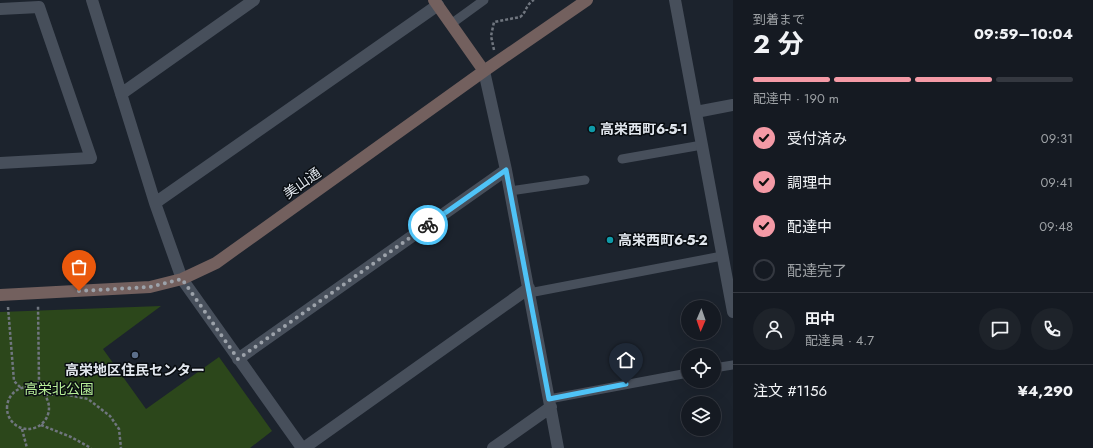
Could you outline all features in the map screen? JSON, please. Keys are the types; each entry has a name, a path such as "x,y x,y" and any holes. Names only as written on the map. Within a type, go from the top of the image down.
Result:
{"street":[{"path":"92,0 155,203 182,279 303,448 529,290"},
{"path":"121,94 254,0"},
{"name":"美山通","path":"4,294 150,287 182,279 216,262 484,71 587,0"},
{"path":"675,0 733,312"},
{"path":"155,203 436,3 484,71 506,170 558,448"},
{"path":"0,9 39,7 91,158 0,162"},
{"path":"696,112 733,105"},
{"path":"238,359 506,170"},
{"path":"494,448 550,403"}],"lane":[{"path":"451,24 484,0"},
{"path":"622,159 702,145"},
{"path":"510,191 585,180"},
{"path":"529,290 722,256"},
{"path":"721,367 733,364"},
{"path":"550,403 681,375"}],"path":[{"path":"498,62 491,42 494,22 520,17 527,4 534,0"},
{"path":"34,388 39,382 38,311 36,293"},
{"path":"4,294 14,381 21,388"},
{"path":"22,429 36,428 41,425 49,414 49,401 40,390 28,387 21,388 15,391 8,402 7,409 11,421 22,429 27,448"},
{"path":"45,395 63,394 88,399 110,416 119,429 121,448"},
{"path":"41,425 71,437 90,448"}],"green space":[{"name":"高栄北公園","path":"161,306 103,349 146,409 219,357 272,431 250,448 0,448 0,312"}],"way so far":[{"path":"79,291 150,287 182,279 238,359 428,225"}],"place":[{"name":"高栄西町6-5-1","path":"592,129"},
{"name":"高栄西町6-5-2","path":"610,240"},
{"name":"高栄地区住民センター","path":"135,355"}],"route":[{"path":"428,225 506,170 549,399 626,384"}]}
